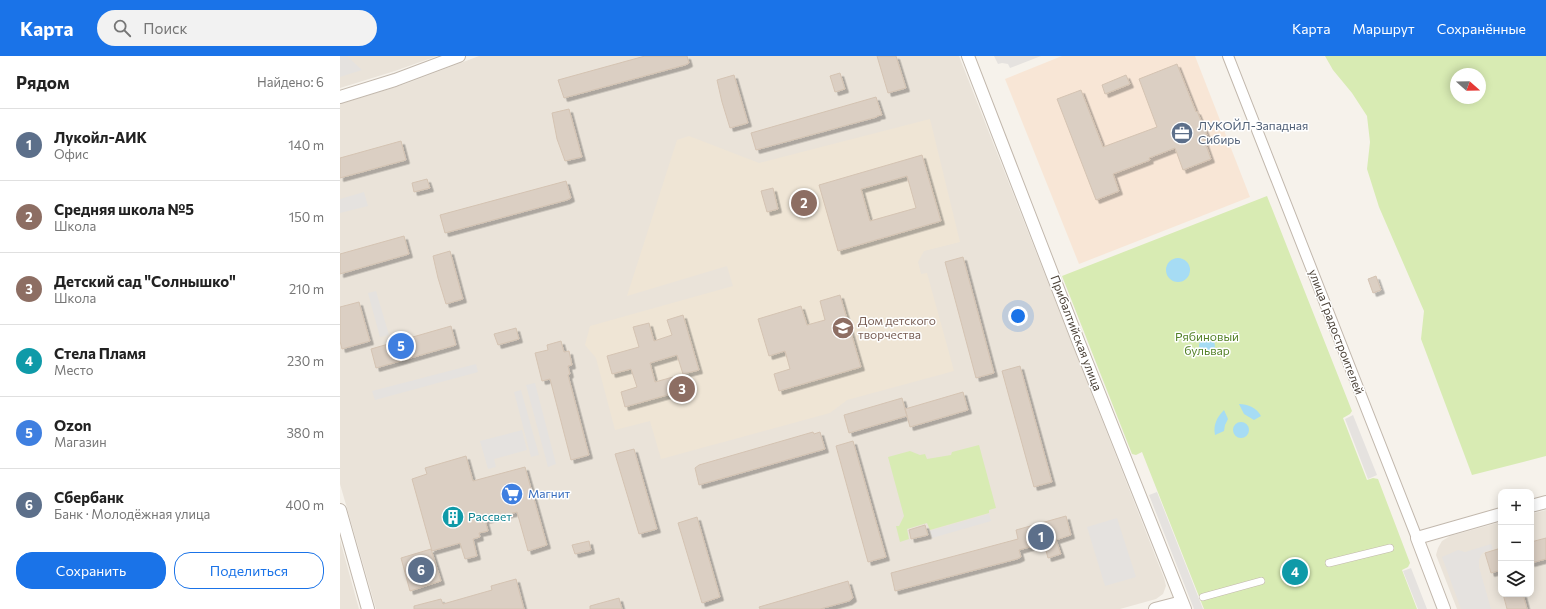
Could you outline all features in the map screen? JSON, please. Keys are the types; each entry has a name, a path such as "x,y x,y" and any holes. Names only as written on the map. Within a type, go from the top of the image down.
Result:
{"street":[{"path":"340,97 395,80 459,56"},
{"name":"Прибалтийская улица","path":"968,56 1079,344 1184,605"},
{"name":"улица Градостроителей","path":"1228,56 1444,609"},
{"path":"1534,505 1546,502"},
{"path":"340,510 368,609"},
{"path":"1417,538 1498,515"},
{"path":"1329,563 1390,548"},
{"path":"1203,597 1262,581"},
{"path":"1155,609 1184,605"}],"shaded area":[{"path":"340,56 437,56 340,88"},
{"path":"340,56 347,56 362,70 340,77"},
{"path":"479,56 959,56 1164,578 1166,586 1163,594 1156,599 1120,609 376,609 340,484 340,104 405,84"},
{"path":"994,56 1041,56 1010,68 1008,64 998,64"},
{"path":"1062,56 1195,56 1250,197 1079,264 1005,79"},
{"path":"930,119 960,242 924,251 918,262 921,274 927,273 954,371 847,400 830,413 661,459 650,421 615,430 596,358 585,345 590,326 733,286 727,266 627,296 677,140 689,136 759,163"},
{"path":"364,192 368,206 340,213 340,199"},
{"path":"376,291 389,335 380,337 368,293"},
{"path":"476,364 478,372 375,400 372,391"},
{"path":"535,383 556,464 548,467 526,385"},
{"path":"521,390 539,455 531,457 514,392"},
{"path":"1353,415 1377,475 1368,479 1345,419"},
{"path":"522,430 527,450 494,459 496,467 488,469 480,441"},
{"path":"1157,492 1203,609 1194,609 1149,495"},
{"path":"1546,510 1546,609 1457,609 1436,555 1442,541 1450,536 1498,523 1498,597 1534,597 1534,513"},
{"path":"989,514 991,521 932,538 930,531"},
{"path":"1117,518 1136,577 1105,586 1087,527"},
{"path":"340,540 359,609 340,609"},
{"path":"1491,544 1493,549 1484,552 1481,555 1479,567 1491,609 1461,609 1442,557 1458,550 1465,552"},
{"path":"1411,568 1427,609 1418,609 1403,571"}],"green space":[{"path":"1325,56 1546,56 1546,456 1472,475 1421,339 1424,311 1379,207 1367,169 1370,142 1367,116 1352,93 1333,70"},
{"name":"Рябиновый бульвар","path":"1267,196 1352,411 1343,418 1367,480 1373,478 1378,479 1410,563 1408,567 1402,570 1417,609 1204,609 1142,452 1136,455 1132,454 1062,276"},
{"path":"979,445 996,508 989,510 989,513 930,530 927,523 907,529 909,539 900,542 896,526 899,526 904,516 888,457 910,451 920,455 925,454 927,459 951,455 952,452"}],"water":[{"path":"1178,258 1183,259 1189,265 1189,275 1183,281 1178,282 1173,281 1167,275 1166,270 1167,265 1173,259"},
{"path":"1204,338 1210,338 1215,343 1213,352 1210,354 1204,354 1199,349 1199,343"},
{"path":"1239,404 1252,407 1261,416 1254,420 1244,414"},
{"path":"1224,410 1228,419 1224,431 1215,435 1216,421"},
{"path":"1238,422 1244,422 1249,427 1247,436 1244,438 1238,438 1233,433 1233,427"}],"building":[{"path":"645,56 687,56 689,63 564,98 558,80"},
{"path":"877,56 896,56 906,88 888,93"},
{"name":"ЛУКОЙЛ-Западная Сибирь","path":"1177,64 1207,135 1203,137 1211,159 1183,170 1175,148 1149,158 1150,160 1113,174 1119,191 1096,200 1057,99 1081,90 1103,147 1157,127 1139,79"},
{"path":"840,73 845,89 835,92 830,76"},
{"path":"734,75 748,123 730,128 717,80"},
{"path":"1126,75 1130,84 1105,94 1102,85"},
{"path":"876,97 882,115 756,150 751,133"},
{"path":"569,109 582,157 565,161 557,139 552,113"},
{"path":"401,141 406,160 340,178 340,158"},
{"path":"922,155 941,221 838,251 819,185","holes":["907,176 916,208 870,221 861,189"]},
{"path":"427,179 430,188 414,192 412,183"},
{"path":"566,181 571,198 567,200 445,233 440,215"},
{"path":"773,188 778,209 767,212 761,191"},
{"path":"404,236 409,254 340,274 340,254"},
{"path":"450,251 463,299 446,304 433,256"},
{"path":"963,257 994,373 976,378 945,262"},
{"path":"1376,276 1381,290 1373,293 1368,279"},
{"path":"840,295 861,367 779,391 774,374 790,369 785,351 769,356 758,319 801,306 807,325 825,320 820,301"},
{"path":"359,302 370,341 342,349 340,341 340,307"},
{"path":"683,315 699,370 683,374 677,355 650,363 655,382 673,377 678,392 625,407 621,392 637,387 631,369 612,374 607,356 639,347 633,327 649,323 654,341 672,335 667,320"},
{"path":"451,326 456,345 376,368 371,349"},
{"path":"516,328 519,339 498,345 494,334"},
{"path":"561,341 564,352 569,351 572,365 568,366 570,374 568,375 589,455 571,460 550,379 542,381 535,353 548,350 547,345"},
{"path":"1020,366 1052,482 1034,487 1002,371"},
{"path":"963,392 968,410 910,427 905,409"},
{"path":"902,398 907,416 849,433 844,415"},
{"path":"813,432 814,434 820,432 825,449 699,485 695,468 699,465"},
{"path":"853,441 886,557 868,562 836,446"},
{"path":"634,449 657,529 639,534 615,454"},
{"name":"Рассвет","path":"466,456 473,481 525,467 547,545 528,551 517,512 485,520 488,531 479,533 480,537 473,539 477,556 465,559 460,543 432,551 412,479 427,474 425,468"},
{"path":"1066,516 1071,535 1056,540 1061,554 1048,558 1044,543 1019,550 1021,557 1017,559 895,591 891,573 1018,539 1016,530"},
{"path":"697,517 720,597 702,603 678,523"},
{"path":"925,525 928,535 911,539 909,530"},
{"path":"1546,538 1546,559 1534,562 1534,541"},
{"path":"589,541 591,550 575,554 572,545"},
{"path":"431,549 441,581 410,591 401,558"},
{"path":"1498,549 1498,571 1491,573 1485,553"},
{"path":"516,579 524,609 414,609 414,606 441,599 443,604 492,590 491,586"},
{"path":"848,581 853,598 849,601 820,609 760,609 759,607"},
{"path":"1504,597 1524,597 1527,609 1507,609"},
{"path":"619,598 622,609 590,609 590,606"}],"place":[{"name":"ЛУКОЙЛ-Западная Сибирь","path":"1182,133"},
{"name":"Средняя школа №5","path":"804,203"},
{"name":"Дом детского творчества","path":"843,328"},
{"name":"Ozon","path":"401,346"},
{"name":"Детский сад \"Солнышко\"","path":"682,389"},
{"name":"Магнит","path":"512,494"},
{"name":"Рассвет","path":"453,517"},
{"name":"Лукойл-АИК","path":"1041,537"},
{"name":"Сбербанк","path":"421,570"},
{"name":"Стела Пламя","path":"1295,572"}]}
